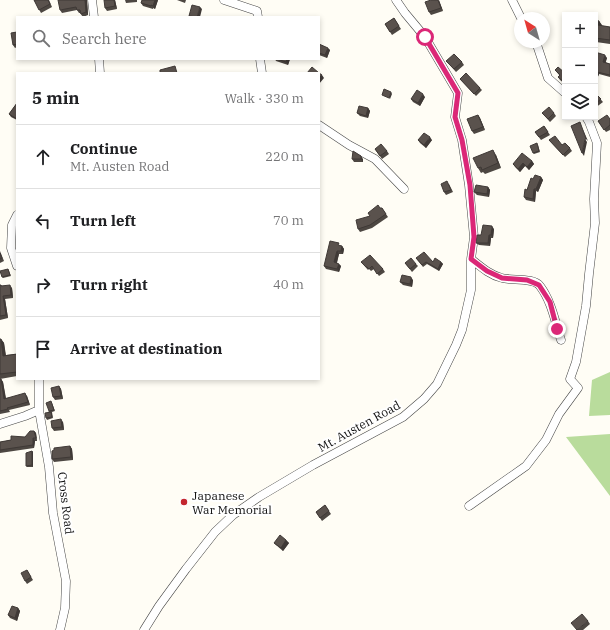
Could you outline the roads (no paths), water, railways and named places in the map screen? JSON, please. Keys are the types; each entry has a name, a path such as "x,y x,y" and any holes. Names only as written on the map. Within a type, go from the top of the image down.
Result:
{"street":[{"path":"92,0 94,16"},
{"path":"224,0 257,12 258,16"},
{"name":"Mt. Austen Road","path":"144,630 158,606 186,569 215,532 233,515 259,497 313,465 403,418 424,399 438,384 462,330 471,290 471,259 474,237 470,185 462,140 455,117 458,93 425,37 404,13 396,0"},
{"path":"512,0 518,12"},
{"path":"538,48 548,78 562,90"},
{"path":"99,60 100,72"},
{"path":"260,60 262,72"},
{"path":"469,506 526,466 546,440 559,414 578,388 570,379 576,362 586,306 595,223 594,199 597,143 588,120"},
{"path":"320,126 349,145 375,159 404,189"},
{"path":"16,217 12,225 11,248 16,263"},
{"path":"471,259 487,271 502,278 527,280 539,285 550,302 561,340"},
{"name":"Cross Road","path":"39,380 39,410 49,467 53,513 66,581 65,608 60,630"},
{"path":"0,424 39,410"}],"place":[{"name":"Japanese War Memorial","path":"184,502"}]}
